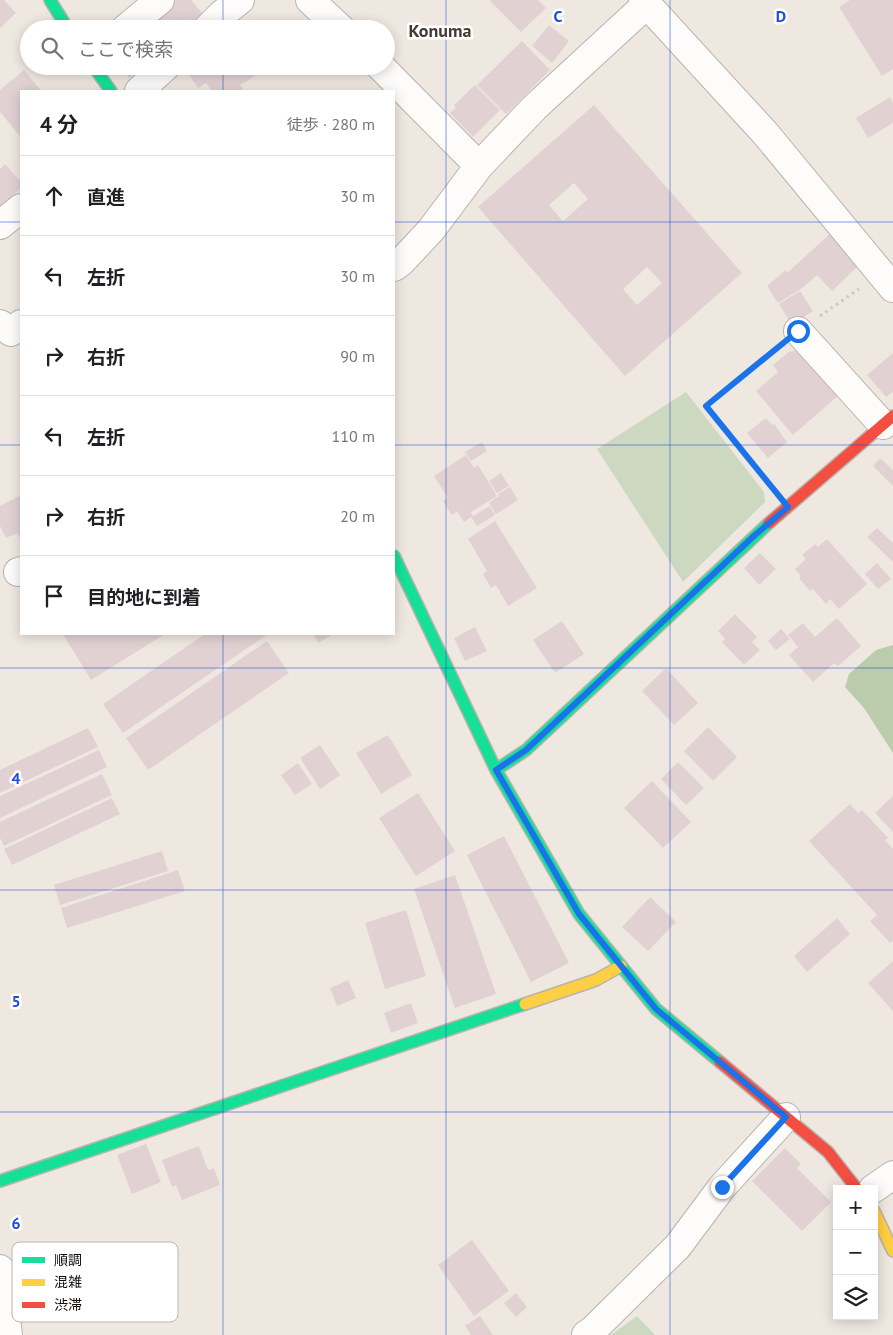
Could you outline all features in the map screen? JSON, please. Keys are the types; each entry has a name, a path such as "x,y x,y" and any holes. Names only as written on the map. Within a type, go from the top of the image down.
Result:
{"street":[{"path":"50,0 62,20"},
{"path":"136,20 160,0"},
{"path":"216,20 240,0"},
{"path":"310,0 331,20"},
{"path":"395,266 431,230 479,166 534,108 645,2 765,133 889,276"},
{"path":"99,75 110,90"},
{"path":"139,90 156,75"},
{"path":"389,75 479,166"},
{"path":"0,225 20,209"},
{"path":"0,324 11,332 20,325"},
{"path":"496,770 526,750 755,535 888,421 798,331"},
{"path":"395,558 496,770 579,914 656,1009 828,1152 854,1185"},
{"path":"0,1182 596,980 621,966"},
{"path":"586,1335 678,1246 722,1187 786,1117"},
{"path":"878,1186 893,1175"},
{"path":"878,1220 893,1251"},
{"path":"0,1270 8,1335"}],"path":[{"path":"788,507 706,406 798,331 889,276"}],"green space":[{"path":"686,392 764,492 765,502 683,582 597,449"},
{"path":"893,645 893,753 864,708 845,687 849,674 876,650"},
{"path":"637,1316 655,1335 611,1335"}],"building":[{"path":"0,0 4,0 16,13 0,28"},
{"path":"176,0 191,0 203,14 196,20 154,20"},
{"path":"491,0 538,0 546,8 521,32"},
{"path":"850,0 893,0 893,69 882,76 839,7"},
{"path":"549,25 569,41 552,63 532,46"},
{"path":"522,41 550,70 506,114 477,85"},
{"path":"20,73 20,75 28,75 40,90 20,90 20,136 0,112 0,90"},
{"path":"189,75 255,76 240,85 243,89 242,90 211,90 206,83 198,88"},
{"path":"475,85 500,110 473,137 450,113 456,108 454,105"},
{"path":"890,97 893,103 893,123 868,138 856,118"},
{"path":"594,105 742,273 625,376 478,207","holes":["574,183 588,199 563,221 549,205","647,267 662,283 637,305 623,289"]},
{"path":"5,164 20,181 20,189 0,207 0,169"},
{"path":"831,233 860,264 832,291 817,275 801,289 778,303 767,286 786,270 787,273"},
{"path":"800,291 813,311 792,325 779,304"},
{"path":"794,350 802,355 839,395 793,435 756,391 778,372 773,365 790,351"},
{"path":"893,353 893,392 886,397 867,375"},
{"path":"766,418 772,425 774,424 787,442 768,458 747,433"},
{"path":"482,442 487,451 471,461 465,452"},
{"path":"466,455 474,468 478,465 497,496 471,512 473,516 490,506 495,515 477,526 471,517 464,522 457,511 452,515 443,501 448,498 434,476"},
{"path":"880,458 893,470 893,486 873,466"},
{"path":"501,473 509,486 497,493 489,481"},
{"path":"510,487 518,500 496,514 489,503 499,496 498,494"},
{"path":"20,496 20,539 17,533 6,538 0,526 0,506"},
{"path":"495,521 537,588 508,606 496,585 491,588 483,574 487,571 468,539"},
{"path":"877,528 893,543 893,562 867,537"},
{"path":"827,539 867,584 839,609 830,599 826,604 813,589 810,591 799,578 801,576 795,569 806,559 802,555 815,544 818,547"},
{"path":"760,553 776,569 759,585 744,568"},
{"path":"877,563 891,579 878,589 865,574"},
{"path":"735,614 757,637 752,642 760,650 744,665 722,642 725,639 718,631"},
{"path":"837,618 861,646 838,666 834,663 813,682 789,655 798,647 788,635 803,623 815,637"},
{"path":"562,621 584,654 555,673 533,640"},
{"path":"475,627 487,651 465,661 454,638"},
{"path":"781,629 790,639 776,650 768,641"},
{"path":"64,635 163,635 91,680"},
{"path":"204,635 267,635 123,733 103,704"},
{"path":"314,635 332,635 318,643"},
{"path":"267,641 289,673 148,770 126,738"},
{"path":"666,668 698,703 674,725 642,691"},
{"path":"708,727 737,757 713,781 684,751"},
{"path":"88,728 98,747 0,793 0,770"},
{"path":"388,735 412,775 381,794 356,753"},
{"path":"320,745 340,775 320,789 300,758"},
{"path":"99,750 107,767 0,818 0,796"},
{"path":"678,762 704,788 686,805 661,779"},
{"path":"298,763 312,784 295,795 281,775"},
{"path":"102,774 112,795 4,846 0,838 0,822"},
{"path":"652,781 691,822 663,848 624,808"},
{"path":"418,793 455,851 416,876 379,818"},
{"path":"893,796 893,832 875,813"},
{"path":"112,798 120,814 12,865 4,849"},
{"path":"850,804 858,813 862,810 888,838 885,840 893,849 893,941 890,943 870,921 877,915 809,841"},
{"path":"504,836 569,963 531,982 467,855"},
{"path":"162,851 168,871 60,905 54,885"},
{"path":"178,870 185,891 67,928 61,908"},
{"path":"455,875 496,994 455,1008 414,889"},
{"path":"650,897 676,922 648,951 622,927"},
{"path":"406,910 426,976 385,989 365,923"},
{"path":"837,918 850,934 807,972 794,956"},
{"path":"893,961 893,1011 868,983"},
{"path":"348,980 356,998 337,1006 330,988"},
{"path":"411,1003 418,1023 391,1033 384,1013"},
{"path":"146,1144 161,1182 132,1194 117,1155"},
{"path":"199,1146 208,1170 214,1168 220,1185 182,1200 176,1185 172,1187 162,1160"},
{"path":"785,1148 801,1164 797,1168 831,1202 802,1231 752,1181"},
{"path":"472,1240 509,1291 474,1316 438,1265"},
{"path":"516,1293 527,1307 516,1317 504,1303"},
{"path":"480,1316 493,1335 471,1335 465,1326"}],"traffic: fast":[{"path":"50,0 62,20"},
{"path":"99,75 110,90"},
{"path":"496,770 526,750 769,523"},
{"path":"395,558 496,770 579,914 656,1009 720,1062"},
{"path":"0,1181 525,1004"}],"traffic: slow":[{"path":"525,1004 596,980 621,966"},
{"path":"878,1219 893,1251"}],"traffic: jam":[{"path":"769,523 893,416"},
{"path":"720,1062 828,1152 854,1185"}],"district":[{"name":"Konuma","path":"440,30"}],"route":[{"path":"722,1187 786,1117 656,1009 579,914 496,770 526,750 755,535 788,507 706,406 798,331"}]}
